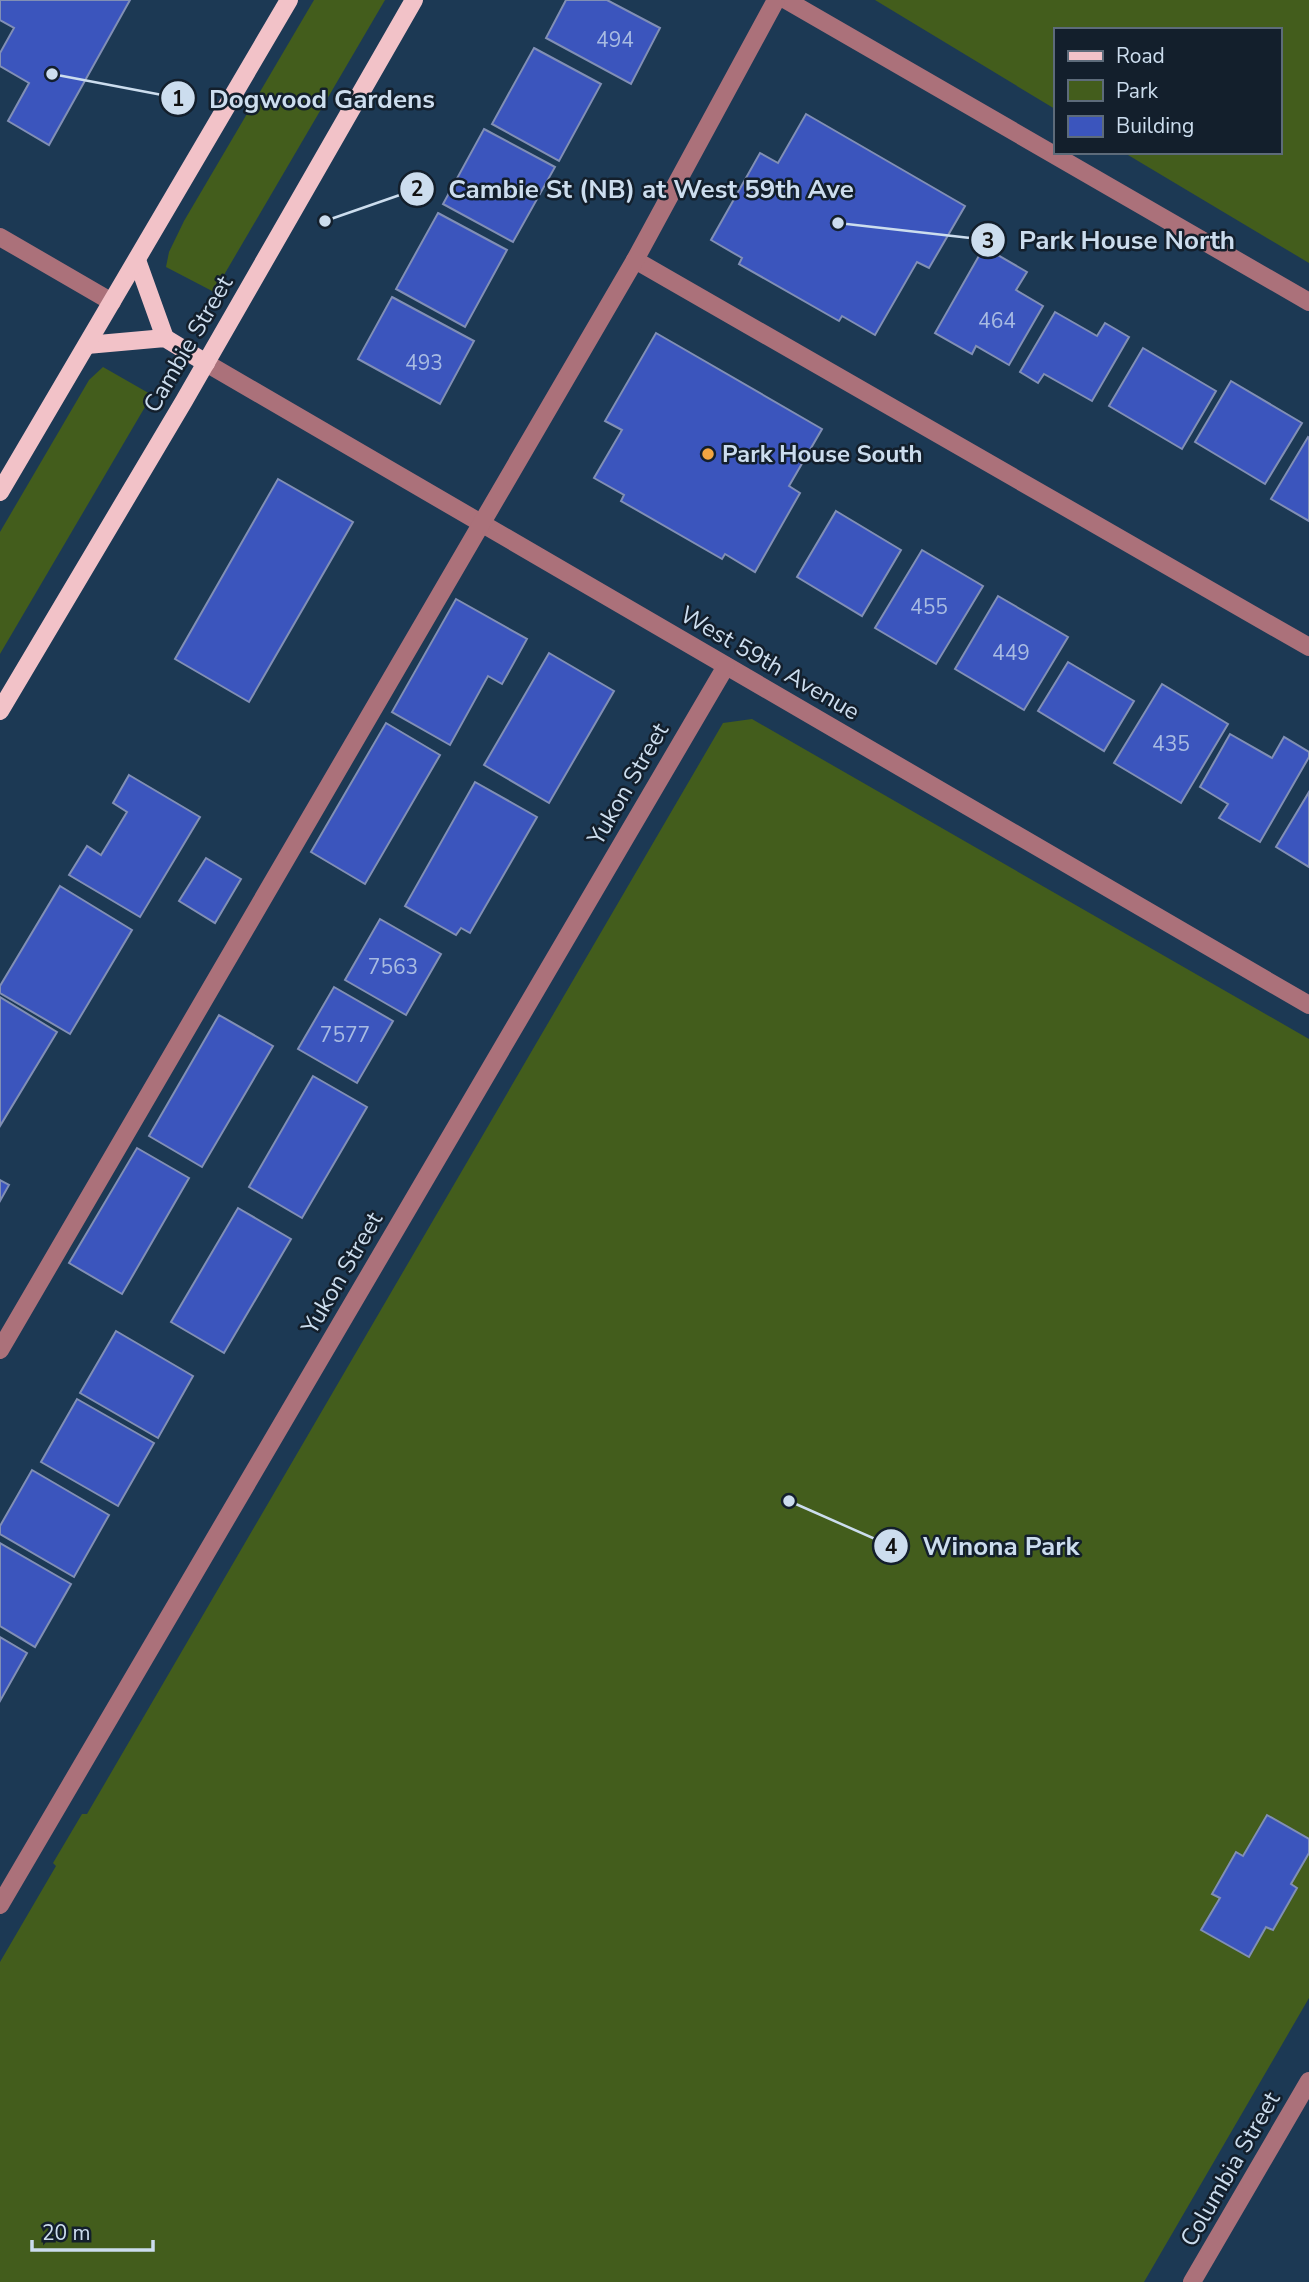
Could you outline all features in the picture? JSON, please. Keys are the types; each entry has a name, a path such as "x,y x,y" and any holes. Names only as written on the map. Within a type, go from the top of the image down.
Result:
{"main road":[{"path":"0,492 289,0"},
{"name":"Cambie Street","path":"0,711 206,363 414,0"},
{"path":"136,260 165,338"},
{"path":"87,345 165,338 206,363"}],"street":[{"path":"0,1350 635,260 776,0"},
{"path":"786,0 1309,302"},
{"path":"0,237 112,302"},
{"path":"635,260 1309,647"},
{"name":"West 59th Avenue","path":"206,363 1309,1004"},
{"name":"Yukon Street","path":"0,1905 726,666"},
{"name":"Columbia Street","path":"1192,2282 1309,2081"}],"green space":[{"path":"314,0 385,0 214,292 166,267 169,252 184,221"},
{"path":"875,0 1309,0 1309,263 1126,154 1281,154 1281,28 1054,28 1054,108"},
{"path":"103,367 152,395 0,654 0,532 89,380"},
{"path":"752,719 1309,1039 1309,1998 1144,2282 0,2282 0,1962 56,1866 53,1863 82,1814 87,1814 723,723"}],"building":[{"path":"0,0 130,0 49,145 8,121 29,83 0,66 0,53 14,28 0,20"},
{"path":"566,0 607,0 660,28 631,84 546,38"},
{"path":"534,48 601,84 559,161 492,124"},
{"path":"806,114 965,206 929,268 917,262 875,335 842,316 839,321 739,264 742,258 711,240 760,153 778,163"},
{"path":"484,129 555,167 513,242 443,204"},
{"path":"438,213 507,250 465,327 396,289"},
{"path":"984,247 1027,272 1016,290 1043,306 1009,365 976,346 972,354 935,333"},
{"path":"392,297 474,341 440,404 358,359"},
{"path":"1055,312 1097,336 1105,323 1129,337 1092,401 1044,374 1038,383 1020,372"},
{"name":"Park House South","path":"656,333 822,429 789,486 800,493 755,572 725,554 722,559 621,501 624,495 594,478 622,430 605,421"},
{"path":"1143,348 1216,391 1182,449 1109,406"},
{"path":"1231,381 1302,423 1265,484 1195,442"},
{"path":"1309,438 1309,521 1271,499"},
{"path":"278,479 353,522 249,702 175,659"},
{"path":"836,511 901,550 862,616 797,577"},
{"path":"922,550 983,586 936,664 875,628"},
{"path":"998,596 1068,637 1024,710 955,669"},
{"path":"456,599 527,639 502,684 488,676 450,745 392,712"},
{"path":"549,653 614,691 549,803 484,765"},
{"path":"1068,662 1134,701 1104,751 1038,711"},
{"path":"1162,684 1228,724 1181,803 1114,763"},
{"path":"386,723 440,755 365,884 311,852"},
{"path":"1230,734 1272,758 1284,737 1309,752 1309,757 1260,842 1219,818 1228,804 1200,787"},
{"path":"129,775 200,817 140,917 69,875 87,846 101,855 127,812 113,803"},
{"path":"475,782 537,817 470,933 461,928 456,935 405,906"},
{"path":"1309,792 1309,867 1276,847"},
{"path":"206,858 241,879 215,923 179,901"},
{"path":"60,886 132,930 70,1034 0,993 0,986"},
{"path":"380,919 441,954 406,1015 345,980"},
{"path":"334,987 393,1021 357,1083 298,1049"},
{"path":"0,997 57,1032 0,1126"},
{"path":"219,1015 273,1046 202,1167 149,1136"},
{"path":"313,1076 367,1107 302,1218 249,1187"},
{"path":"137,1148 189,1178 122,1294 69,1263"},
{"path":"0,1180 9,1185 0,1201"},
{"path":"238,1208 291,1239 224,1353 171,1322"},
{"path":"116,1331 193,1376 158,1438 80,1393"},
{"path":"77,1399 154,1443 118,1506 41,1462"},
{"path":"32,1470 109,1515 74,1577 0,1534 0,1526"},
{"path":"0,1543 71,1584 35,1647 0,1626"},
{"path":"0,1637 27,1653 0,1701"},
{"path":"1267,1815 1309,1839 1309,1853 1291,1884 1297,1888 1273,1930 1266,1927 1249,1957 1201,1930 1220,1898 1212,1894 1236,1852 1243,1856"}],"place":[{"name":"Dogwood Gardens","path":"52,74"},
{"name":"Cambie St (NB) at West 59th Ave","path":"325,221"},
{"name":"Park House North","path":"838,223"},
{"name":"Park House South","path":"708,454"},
{"name":"Winona Park","path":"789,1501"}]}
